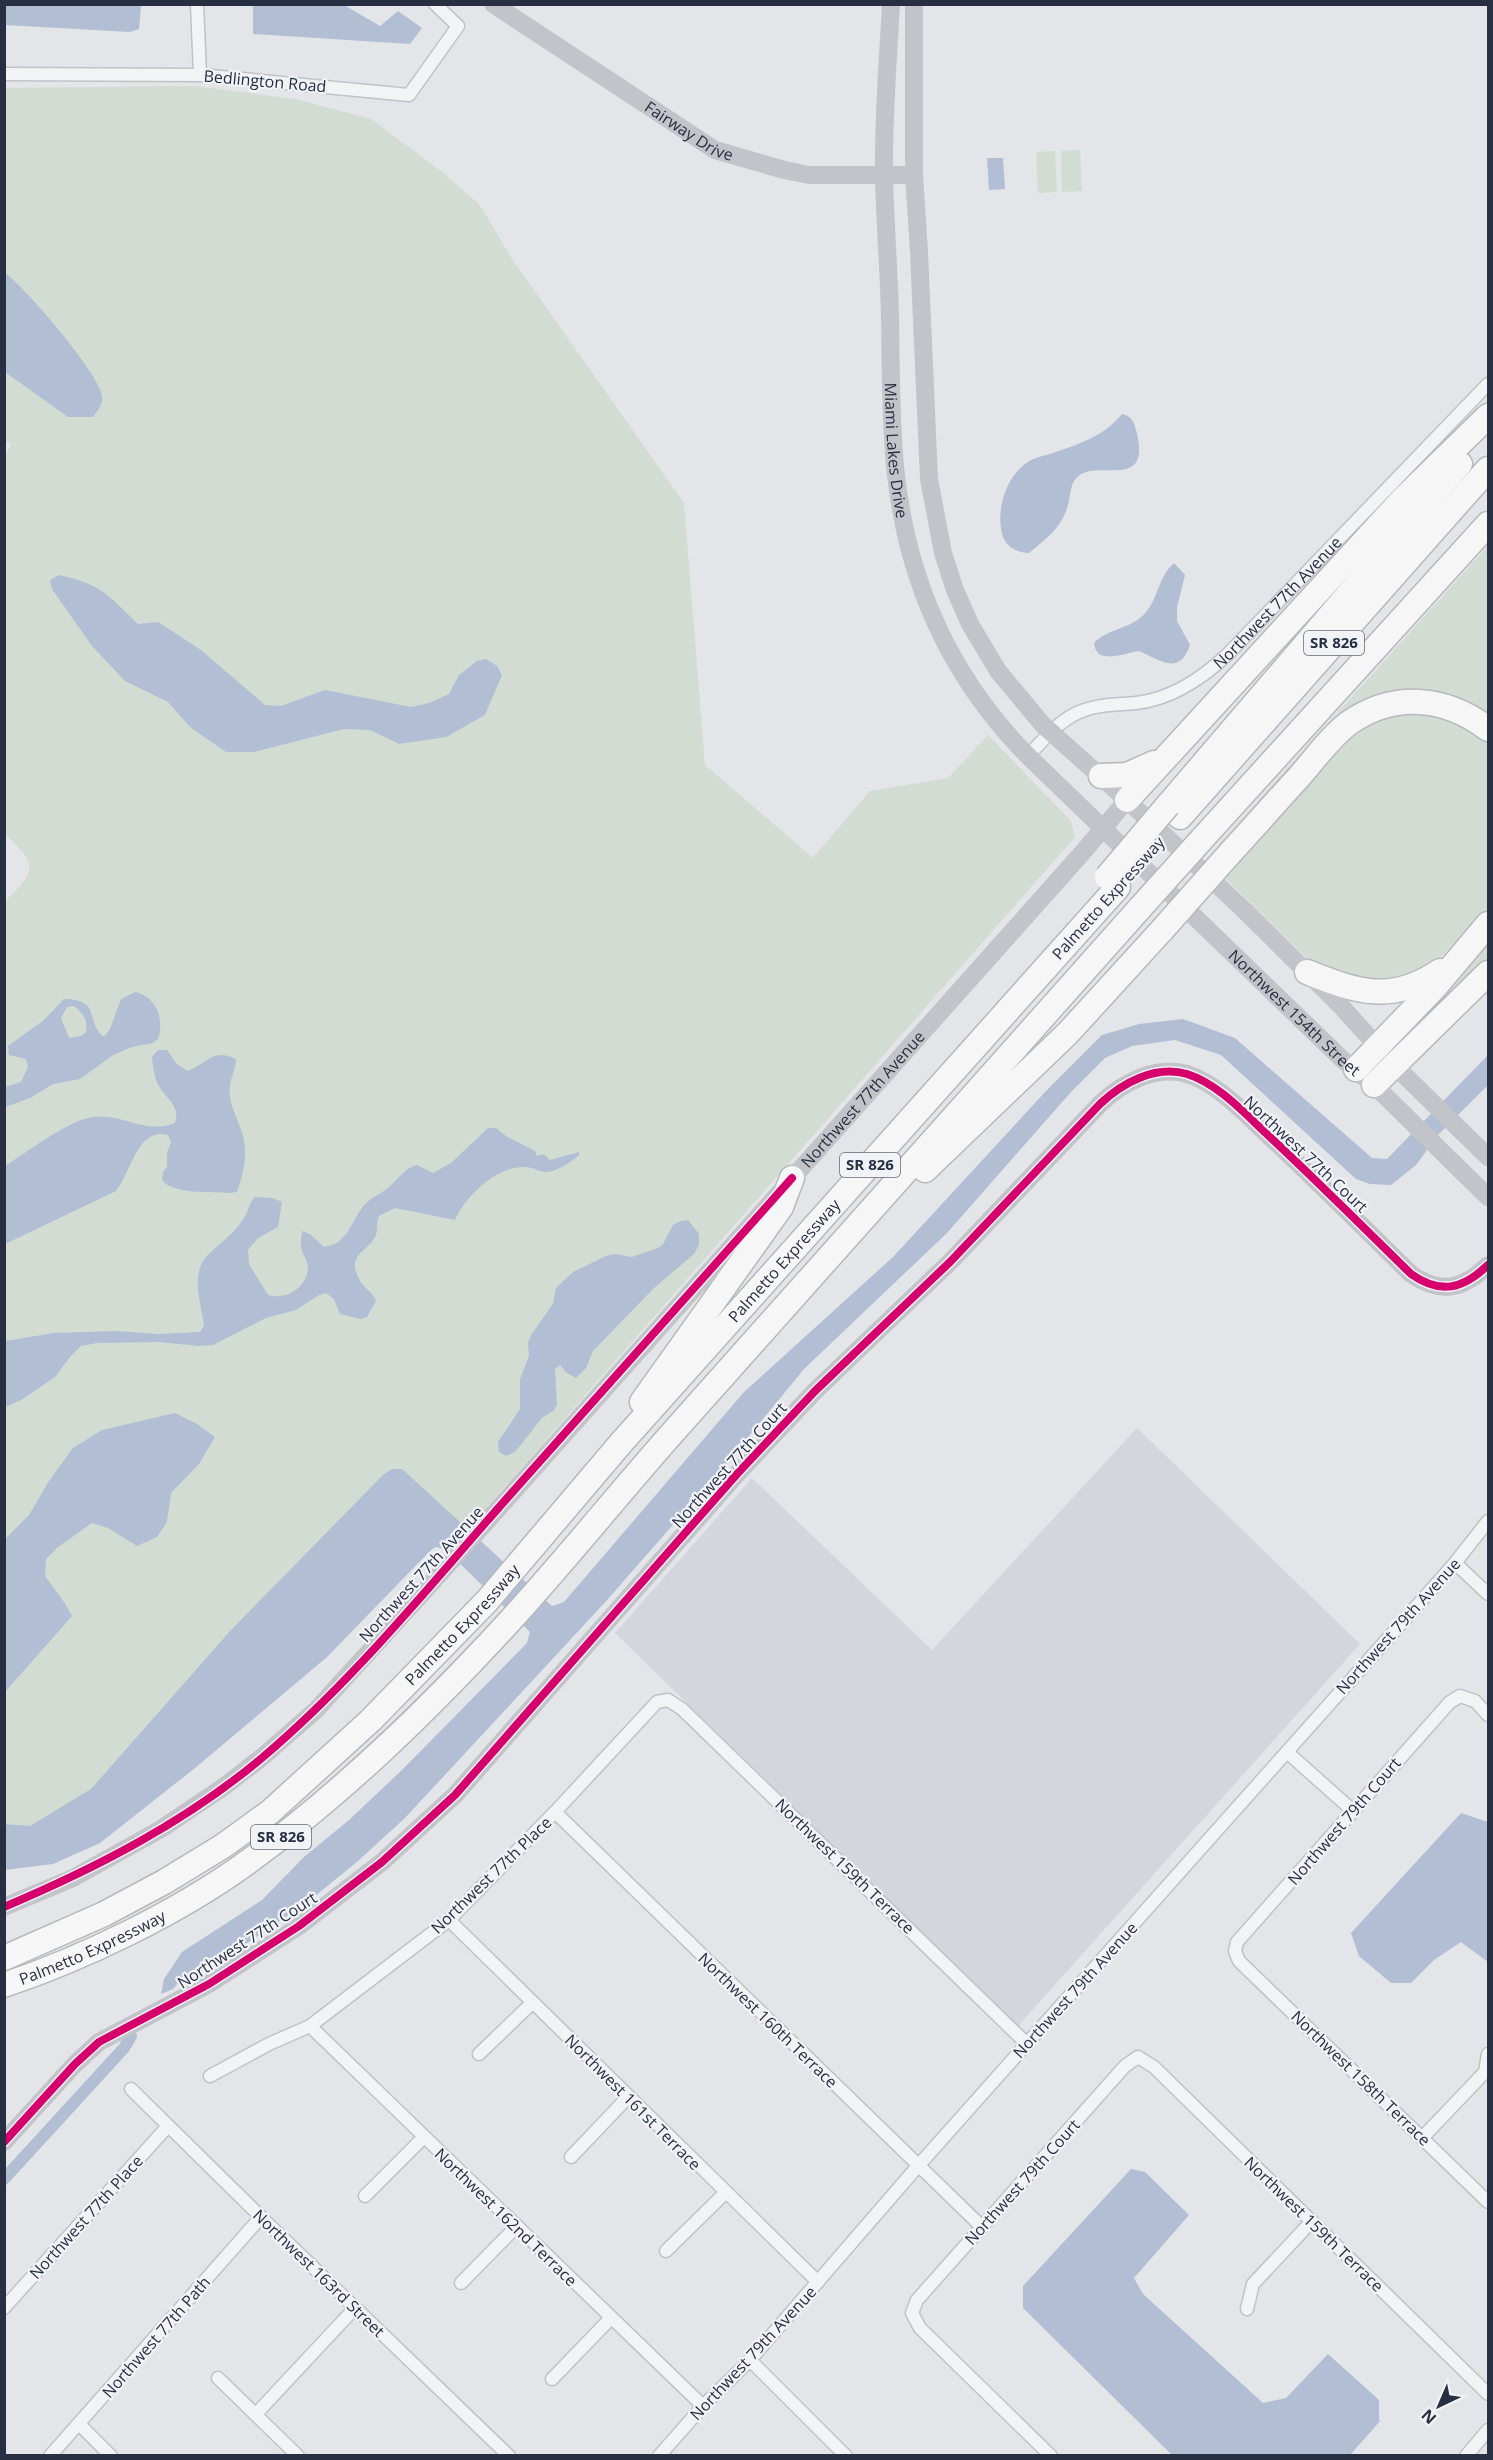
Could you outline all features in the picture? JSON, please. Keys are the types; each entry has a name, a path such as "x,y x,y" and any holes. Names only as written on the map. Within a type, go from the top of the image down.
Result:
{"highway":[{"path":"1127,800 1402,500 1488,416"},
{"path":"1174,811 1488,430"},
{"name":"Palmetto Expressway","path":"4,1958 104,1914 164,1882 223,1846 270,1812 371,1720 487,1601 621,1443 963,1061 1174,811 1488,470"},
{"name":"Palmetto Expressway","path":"4,1984 76,1958 119,1937 242,1867 338,1791 397,1738 509,1622 645,1464 1140,908 1488,524"},
{"path":"869,1213 933,1163 1068,1033 1348,724 1373,710 1404,701 1441,704 1469,715 1488,729"},
{"path":"1101,776 1127,776 1162,760"},
{"path":"1356,1069 1435,987 1488,924"},
{"path":"1307,972 1353,989 1393,992 1419,984 1457,960"},
{"path":"1374,1085 1488,973"},
{"path":"621,1443 645,1397 781,1207 792,1178"}],"street":[{"path":"197,4 200,75"},
{"name":"Bedlington Road","path":"4,74 200,75 409,94 459,26 435,4"},
{"name":"Fairway Drive","path":"493,4 716,150 784,170 809,174 914,175"},
{"name":"Miami Lakes Drive","path":"891,4 884,174 896,472 908,548 928,608 955,663 990,715 1028,756 1103,828"},
{"name":"Miami Lakes Drive","path":"914,4 914,175 920,261 927,464 943,553 955,590 979,640 1007,683 1050,733 1127,800"},
{"name":"Northwest 77th Avenue","path":"1028,756 1050,733 1081,711 1100,706 1147,701 1177,690 1205,674 1229,653 1488,384"},
{"name":"Northwest 77th Avenue","path":"4,1907 73,1878 121,1853 213,1794 254,1764 316,1710 446,1568 1127,800"},
{"name":"Northwest 154th Street","path":"1127,800 1307,972 1394,1065 1488,1157"},
{"name":"Northwest 154th Street","path":"1103,828 1344,1061 1374,1085 1488,1197"},
{"name":"Northwest 77th Court","path":"4,2142 75,2064 99,2042 210,1984 299,1926 382,1863 447,1802 737,1474 815,1391 950,1262 1100,1104 1127,1083 1144,1076 1167,1072 1186,1074 1225,1096 1421,1281 1445,1288 1456,1286 1475,1278 1488,1265"},
{"name":"Northwest 79th Avenue","path":"659,2456 703,2406 750,2360 918,2166 1455,1563 1488,1521"},
{"path":"1455,1563 1488,1594"},
{"name":"Northwest 79th Court","path":"1235,1951 1237,1942 1450,1702 1460,1696 1475,1701 1488,1714"},
{"name":"Northwest 159th Terrace","path":"657,1702 668,1700 682,1709 1027,2044"},
{"name":"Northwest 77th Place","path":"210,2076 269,2044 310,2026 449,1920 555,1812 657,1702"},
{"path":"1287,1752 1352,1810"},
{"name":"Northwest 160th Terrace","path":"555,1812 982,2227"},
{"name":"Northwest 161st Terrace","path":"449,1920 818,2282"},
{"name":"Northwest 158th Terrace","path":"1235,1951 1239,1961 1488,2202"},
{"path":"479,2054 532,2003"},
{"name":"Northwest 162nd Terrace","path":"310,2026 423,2138 703,2406"},
{"path":"1423,2137 1485,2072 1488,2054"},
{"name":"Northwest 79th Court","path":"1052,2456 920,2328 912,2313 917,2300 1125,2066 1138,2057"},
{"name":"Northwest 159th Terrace","path":"1138,2057 1154,2067 1488,2394"},
{"name":"Northwest 163rd Street","path":"131,2089 509,2456"},
{"path":"571,2157 628,2097"},
{"name":"Northwest 77th Place","path":"4,2308 168,2126"},
{"path":"365,2196 423,2138"},
{"path":"666,2251 725,2193"},
{"name":"Northwest 77th Path","path":"50,2456 261,2217"},
{"path":"1247,2309 1253,2284 1312,2221"},
{"path":"461,2283 517,2226"},
{"path":"256,2414 355,2308"},
{"path":"552,2379 611,2318"},
{"path":"750,2360 846,2456"},
{"path":"218,2378 298,2456"},
{"path":"79,2424 111,2456"},
{"path":"1466,2456 1488,2430"}],"shaded area":[{"path":"194,86 295,99 371,119 441,171 480,205 512,259 684,503 705,765 813,858 870,791 948,778 988,735 1071,821 1075,837 466,1531 395,1471 97,1789 25,1831 4,1829 4,902 23,882 30,868 24,853 5,834 4,460 11,444 4,440 5,88"},
{"path":"1080,150 1082,191 1062,192 1061,151"},
{"path":"1055,151 1057,192 1038,193 1036,152"},
{"path":"1488,546 1488,721 1394,699 1224,848 1219,844"},
{"path":"1416,711 1448,716 1488,740 1488,908 1431,967 1408,981 1340,980 1309,960 1222,875 1340,741 1382,716"},
{"path":"1488,942 1488,962 1402,1042 1400,1040"},
{"path":"1137,1428 1360,1644 1018,2026 615,1633 752,1478 932,1650"}],"water":[{"path":"4,5 141,5 139,29 130,32 5,25"},
{"path":"253,5 344,5 380,26 398,11 422,28 410,44 253,34"},
{"path":"987,158 1003,158 1005,189 989,190"},
{"path":"4,272 28,294 43,312 75,351 98,385 102,399 93,417 68,417 5,372"},
{"path":"1122,414 1130,418 1135,427 1139,450 1136,462 1129,468 1082,474 1074,481 1064,515 1052,533 1029,553 1010,547 1003,537 1000,517 1004,496 1013,477 1033,459 1098,435"},
{"path":"1174,563 1185,575 1177,607 1177,621 1190,645 1185,655 1180,661 1167,663 1139,651 1112,656 1100,654 1094,643 1106,634 1141,618 1154,600 1165,574"},
{"path":"59,575 95,587 119,605 138,624 158,622 201,650 265,705 281,706 325,690 411,707 429,703 449,694 459,675 477,661 486,659 497,666 502,675 485,715 446,737 399,744 370,730 344,729 254,752 226,752 190,727 168,702 125,681 92,646 52,589 50,580"},
{"path":"135,992 148,998 159,1017 158,1039 153,1043 132,1047 113,1055 80,1079 53,1084 30,1098 5,1107 5,1087 21,1082 28,1067 26,1059 9,1055 8,1046 44,1020 64,999 84,1003 98,1031 104,1037 110,1029 121,999","holes":["74,1006 85,1020 86,1032 81,1036 69,1038 61,1018 67,1007"]},
{"path":"1183,1019 1235,1038 1372,1158 1387,1159 1488,1055 1488,1085 1438,1135 1416,1165 1391,1185 1370,1184 1356,1179 1221,1055 1175,1040 1132,1046 1105,1058 1071,1092 947,1233 804,1369 727,1463 608,1599 405,1818 309,1901 243,1946 161,1994 164,1979 182,1952 262,1900 304,1857 349,1820 403,1769 527,1643 530,1632 445,1549 435,1547 429,1552 327,1657 195,1768 100,1843 53,1864 5,1870 4,1824 30,1826 91,1789 231,1630 383,1475 392,1469 402,1469 552,1606 564,1602 744,1392 893,1257 1047,1090 1102,1035 1139,1024"},
{"path":"158,1050 167,1050 177,1064 187,1071 215,1056 228,1056 236,1059 230,1100 244,1141 245,1154 243,1173 237,1192 192,1191 167,1185 162,1180 163,1172 167,1167 167,1153 171,1142 168,1135 157,1134 142,1144 116,1191 5,1244 5,1166 36,1145 83,1119 114,1118 154,1127 175,1123 174,1107 159,1086 154,1072 152,1057"},
{"path":"488,1128 496,1128 506,1136 535,1151 537,1156 544,1154 550,1160 579,1152 579,1155 564,1166 550,1172 526,1167 513,1168 493,1177 466,1202 455,1220 395,1208 379,1216 376,1235 357,1258 355,1264 361,1282 376,1301 367,1317 361,1319 340,1314 334,1299 326,1293 296,1310 266,1318 213,1345 158,1342 97,1343 81,1346 55,1377 21,1400 5,1407 5,1341 54,1333 200,1332 204,1326 198,1286 200,1268 212,1251 239,1225 255,1197 272,1198 282,1202 278,1227 258,1238 248,1250 249,1264 268,1295 288,1294 304,1282 307,1275 308,1265 301,1244 302,1231 310,1234 324,1247 338,1242 365,1205 405,1172 417,1165 433,1173 451,1163"},
{"path":"688,1220 699,1234 699,1245 694,1254 654,1288 593,1351 586,1368 576,1378 560,1365 555,1369 557,1405 553,1411 542,1418 515,1452 506,1456 499,1452 498,1442 520,1409 520,1379 529,1356 528,1343 553,1304 556,1288 573,1272 606,1256 615,1254 632,1257 658,1248 663,1244 673,1225"},
{"path":"175,1413 197,1424 215,1437 199,1464 171,1493 167,1522 157,1537 137,1546 108,1528 92,1523 58,1547 46,1559 45,1576 72,1616 5,1692 5,1539 29,1515 49,1481 73,1448 102,1430"},
{"path":"1461,1813 1488,1822 1488,1962 1461,1942 1434,1960 1411,1983 1391,1983 1359,1956 1351,1933"},
{"path":"1131,2169 1145,2172 1189,2215 1134,2278 1143,2294 1263,2403 1286,2398 1328,2354 1379,2400 1379,2421 1381,2420 1350,2455 1172,2455 1023,2308 1023,2286"}],"waterway":[{"path":"4,2179 124,2048 131,2036"}],"cycle path":[{"path":"4,2142 75,2064 99,2042 209,1984 299,1926 382,1862 455,1795 737,1474 815,1391 950,1262 1100,1104 1118,1089 1140,1078 1163,1072 1187,1074 1199,1079 1242,1110 1411,1274 1432,1285 1451,1286 1470,1279 1488,1265"},
{"path":"4,1907 106,1860 171,1823 234,1781 296,1727 391,1631 792,1178"}]}
